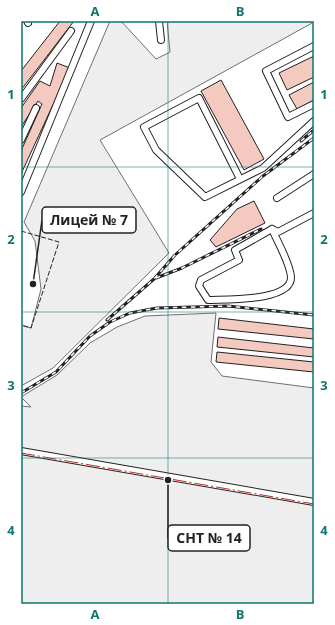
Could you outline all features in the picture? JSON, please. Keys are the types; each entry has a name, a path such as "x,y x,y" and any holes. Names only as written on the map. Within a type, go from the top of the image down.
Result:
{"lane":[{"path":"21,192 91,21"},
{"path":"159,21 161,40"},
{"path":"21,99 71,31"},
{"path":"314,46 266,70 288,117 314,104"},
{"path":"240,178 199,98 144,127 156,150 205,197 240,178 263,168 314,121"},
{"path":"21,140 36,108"},
{"path":"277,198 314,174"},
{"path":"272,229 278,232 314,213"},
{"path":"272,229 290,270 291,280 287,288 277,293 257,298 208,300 199,286 201,280 239,260 234,250 272,229"},
{"path":"21,451 314,502"}],"shaded area":[{"path":"110,21 121,21 156,59 170,52 167,21 314,22 100,140 169,253 53,368 21,386 21,325 31,328 41,289 35,241 24,222"},
{"path":"216,313 211,362 222,376 314,388 314,604 21,604 21,406 31,407 21,397 57,375 90,343 117,327 145,316"}],"building":[{"path":"60,21 74,21 21,90 21,71"},
{"path":"314,56 314,77 287,90 279,73"},
{"path":"57,63 70,68 21,174 21,151 42,104 38,101 21,127 21,108 40,81 50,86"},
{"path":"221,80 264,159 244,170 201,91"},
{"path":"314,82 314,100 297,109 289,95"},
{"path":"254,201 265,223 216,247 210,240 237,209"},
{"path":"219,318 314,329 314,339 218,329"},
{"path":"218,337 314,348 314,357 217,347"},
{"path":"217,352 314,362 314,372 216,362"}],"railway":[{"path":"301,141 314,130"},
{"path":"107,320 154,279 175,255 263,176 314,138"},
{"path":"156,278 182,268 261,229"},
{"path":"21,393 56,372 90,336 110,322 130,313 157,308 228,306 314,315"}],"fence":[{"path":"21,231 59,242 31,328 21,325"}],"power":[{"path":"21,453 314,504"}],"place":[{"name":"Лицей № 7","path":"33,284"},
{"name":"СНТ № 14","path":"168,480"}]}
